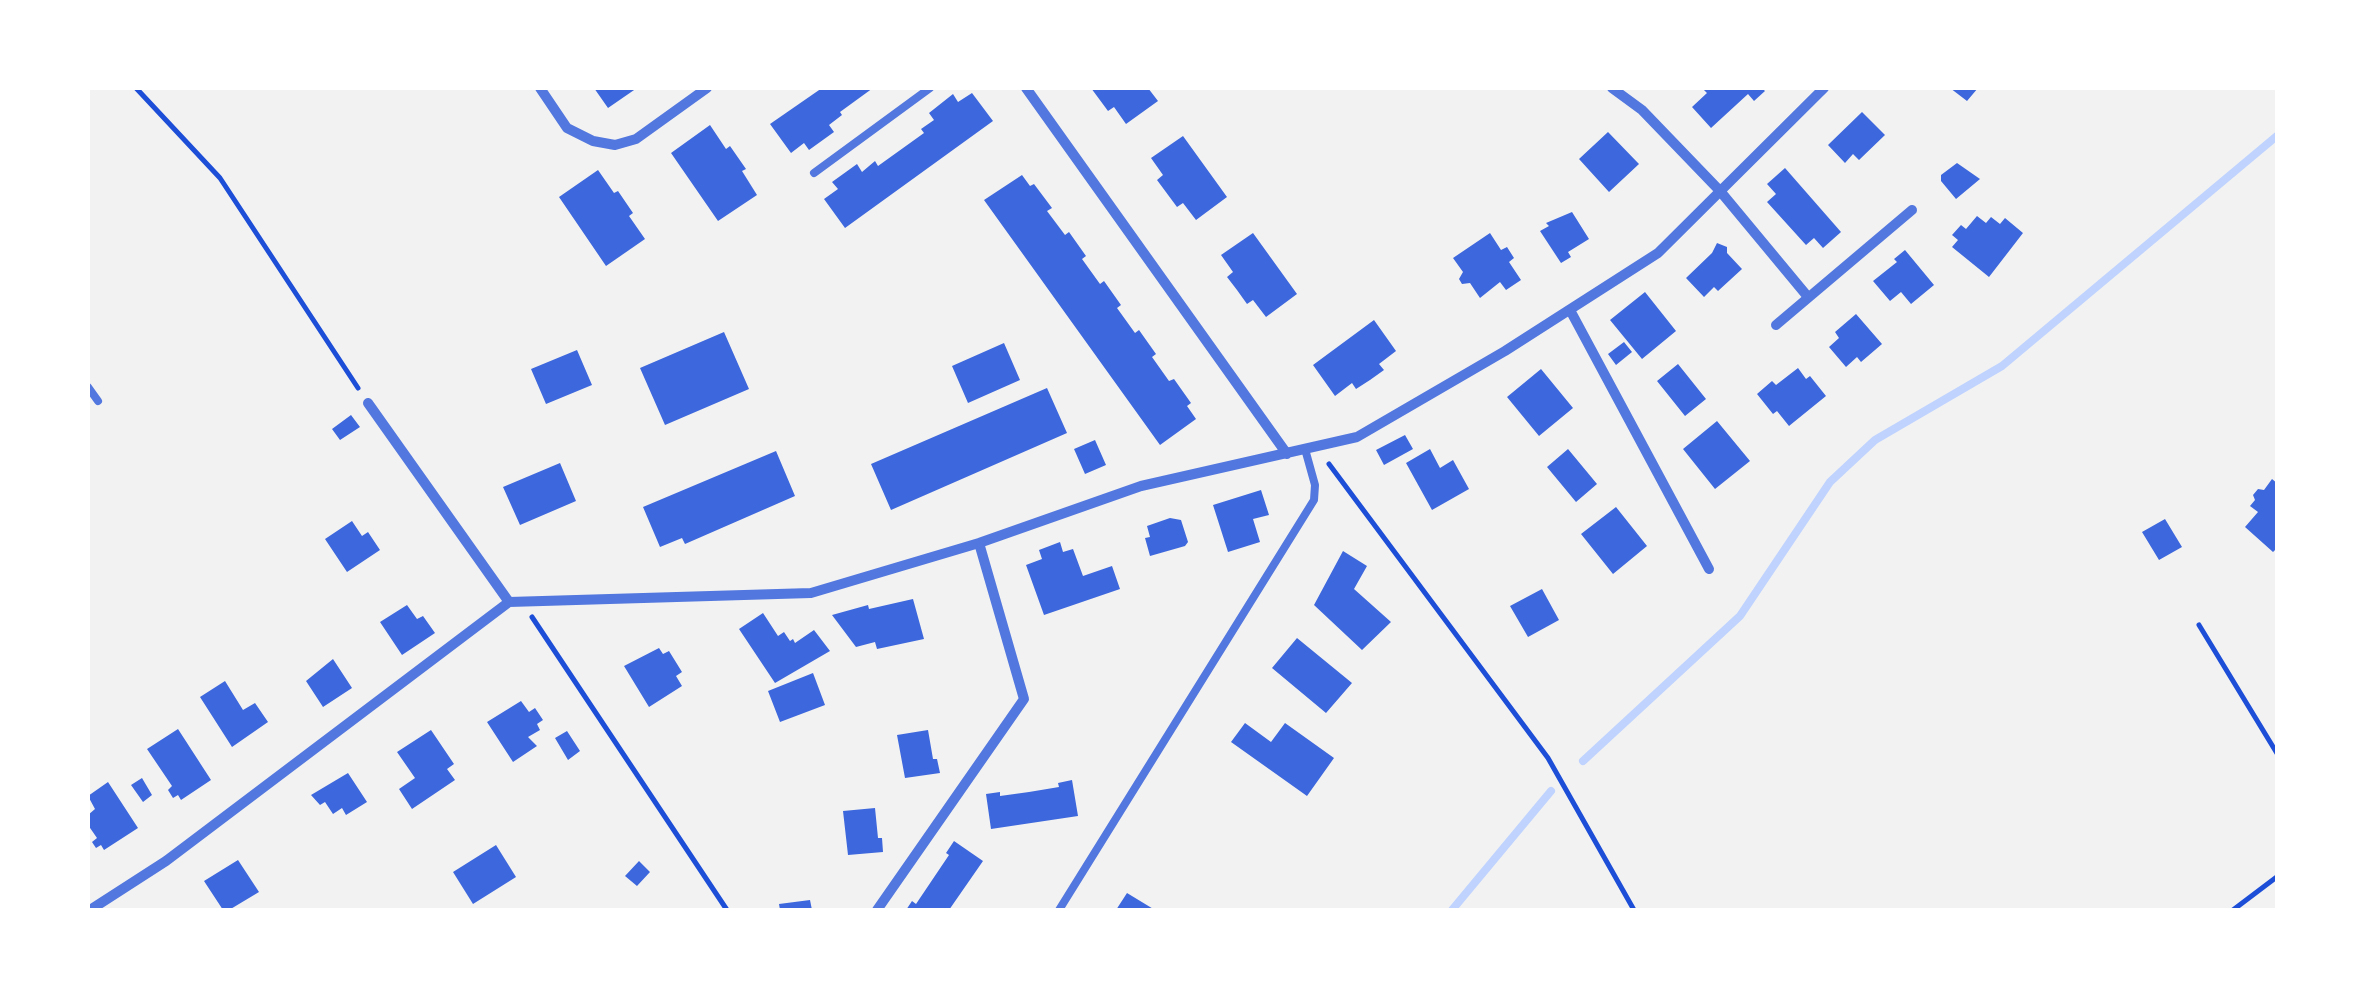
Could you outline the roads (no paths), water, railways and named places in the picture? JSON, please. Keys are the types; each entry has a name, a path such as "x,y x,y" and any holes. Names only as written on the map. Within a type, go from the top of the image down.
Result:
{"street":[{"path":"540,88 567,128 593,141 615,146 636,139 707,88"},
{"path":"1026,88 1287,454"},
{"path":"1612,88 1642,110 1720,191 1808,297"},
{"path":"90,910 166,862 509,602 811,592 979,543 1141,486 1357,437 1658,253 1824,88"},
{"path":"1776,325 1912,210"},
{"path":"1570,310 1709,569"},
{"path":"368,403 509,602"},
{"path":"877,910 1024,699 979,543"}],"lane":[{"path":"814,174 930,88"},
{"path":"88,387 98,400"},
{"path":"1059,910 1314,500 1310,448"}],"waterway":[{"path":"1583,761 1740,616 1830,482 1875,440 2002,366 2278,135"},
{"path":"1452,910 1551,791"}]}
